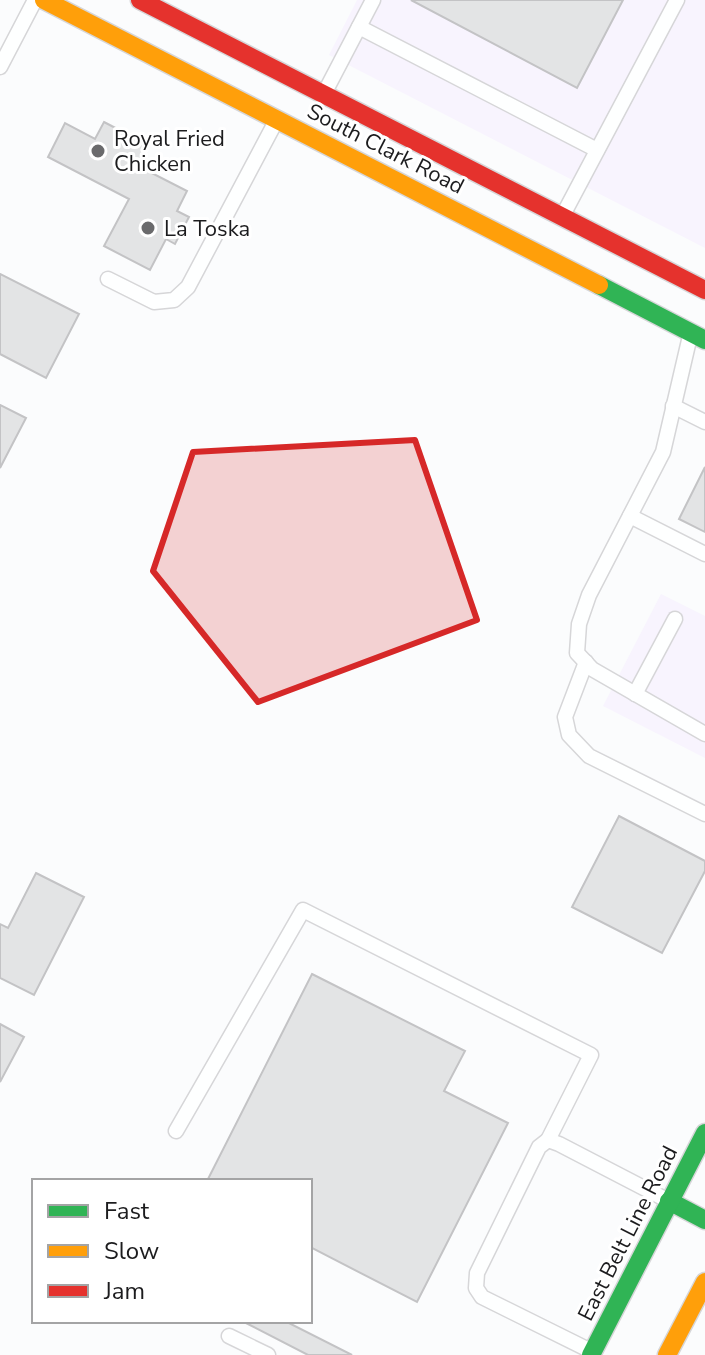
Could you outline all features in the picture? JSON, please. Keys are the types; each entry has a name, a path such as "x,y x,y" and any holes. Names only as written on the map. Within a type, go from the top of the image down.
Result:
{"main road":[{"name":"South Clark Road","path":"44,0 86,15 277,119 314,114 552,235 698,336"},
{"name":"South Clark Road","path":"140,0 314,114 552,235 705,290"},
{"name":"East Belt Line Road","path":"592,1353 705,1133"},
{"path":"669,1201 705,1220"},
{"path":"667,1355 705,1282"}],"lane":[{"path":"0,67 35,0"},
{"path":"314,114 373,0"},
{"path":"552,235 677,0"},
{"path":"359,27 597,150"},
{"path":"108,279 154,302 174,300 188,287 277,119"},
{"path":"698,336 673,406 663,452 589,595 579,624 577,653 592,669 705,734"},
{"path":"673,406 705,422"},
{"path":"630,516 705,554"},
{"path":"635,694 675,619"},
{"path":"586,662 565,717 569,735 589,756 705,814"},
{"path":"176,1131 303,910 591,1055 548,1140 539,1147 477,1273 476,1288 482,1297 592,1353"},
{"path":"548,1140 669,1201"},
{"path":"229,1336 268,1355"}],"highlighted area":[{"path":"415,440 477,620 258,702 153,571 193,452"}],"shaded area":[{"path":"357,0 705,0 705,248 329,55"},
{"path":"661,594 705,616 705,758 603,706"}],"building":[{"path":"411,0 623,0 577,88"},
{"path":"104,122 148,145 138,166 187,191 177,211 189,217 175,244 166,239 150,270 104,246 129,199 48,157 65,123 95,139"},
{"path":"0,274 79,314 46,378 0,354"},
{"path":"0,405 26,418 0,468"},
{"path":"705,467 705,532 679,519"},
{"path":"619,816 705,861 705,871 662,953 572,907"},
{"path":"36,873 84,897 34,995 0,978 0,924 8,928"},
{"path":"312,974 465,1051 444,1091 508,1123 417,1302 312,1248 312,1179 208,1179"},
{"path":"0,1024 24,1037 0,1082"},
{"path":"246,1323 289,1323 352,1355 308,1355"}],"traffic: fast":[{"path":"599,285 705,340"},
{"path":"591,1355 705,1133"},
{"path":"669,1201 705,1220"}],"traffic: slow":[{"path":"44,0 599,285"},
{"path":"667,1355 705,1282"}],"traffic: jam":[{"path":"140,0 705,290"}],"place":[{"name":"Royal Fried Chicken","path":"98,151"},
{"name":"La Toska","path":"148,228"}]}
